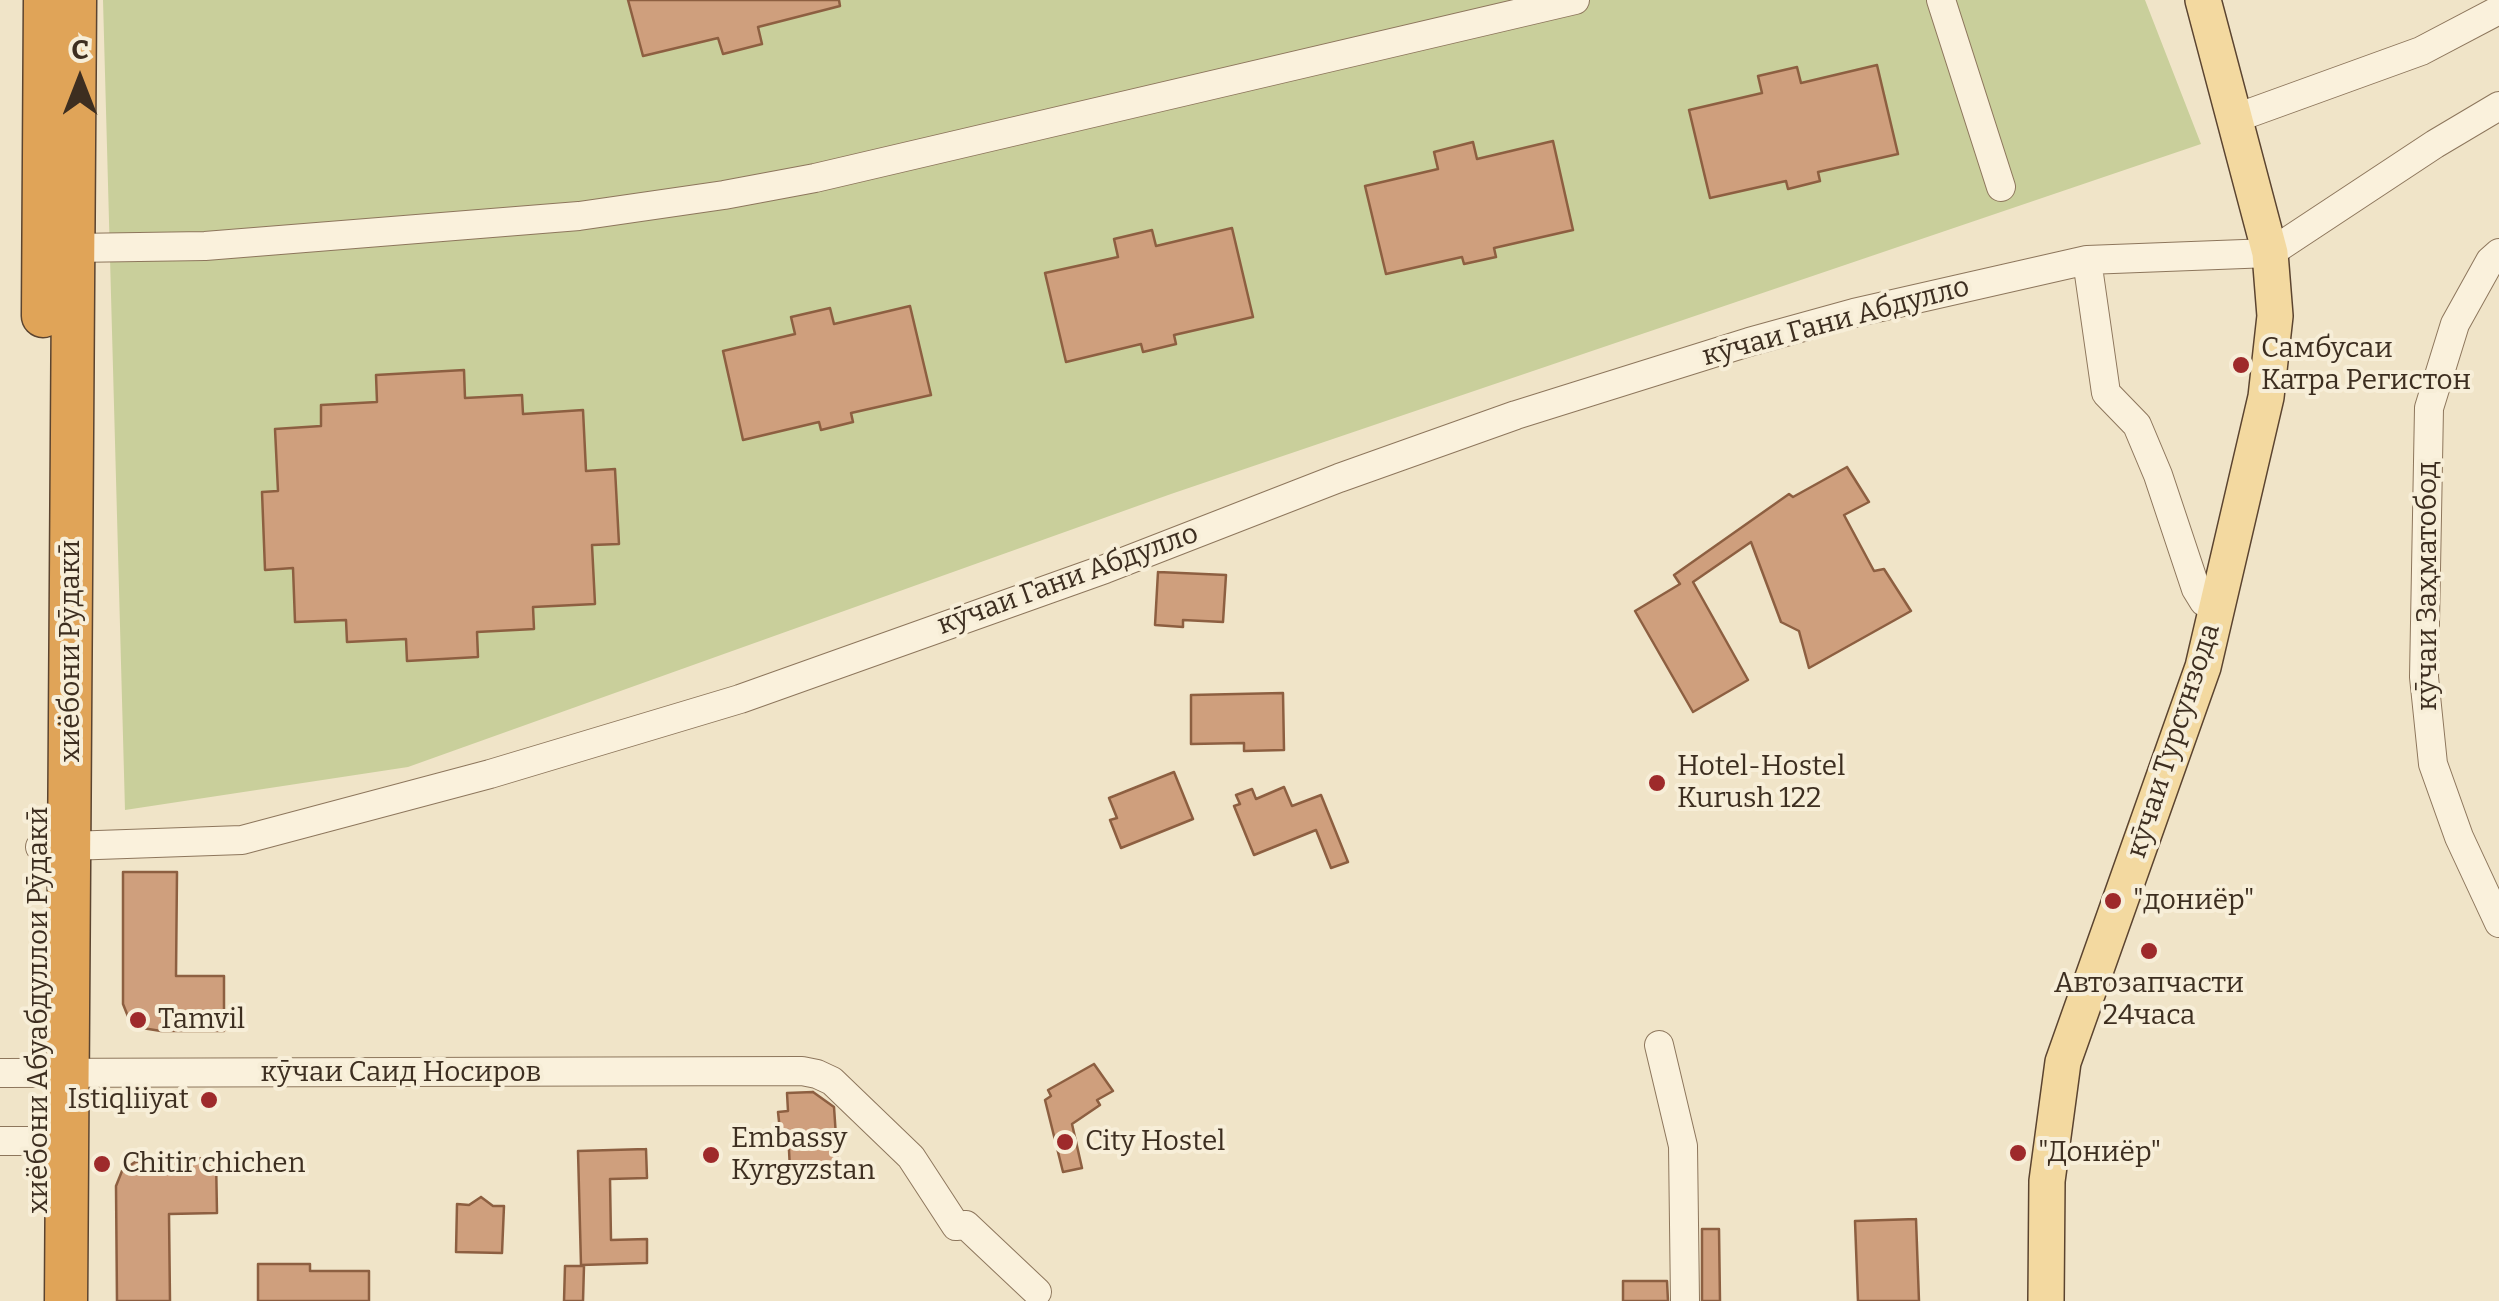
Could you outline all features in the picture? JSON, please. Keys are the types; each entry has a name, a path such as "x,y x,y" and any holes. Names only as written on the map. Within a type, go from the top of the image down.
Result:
{"highway":[{"path":"45,0 59,71 57,454"},
{"name":"хиёбони Рӯдакӣ","path":"66,1301 35,1141 36,1073 55,847 57,454 73,248 59,71 75,0"},
{"name":"хиёбони Абуабдуллои Рӯдакӣ","path":"35,1141 37,1301"}],"main road":[{"name":"кӯчаи Турсунзода","path":"2046,1301 2048,1182 2063,1062 2203,667 2266,397 2275,316 2270,253 2202,0"}],"street":[{"path":"73,248 205,246 560,218 724,195 815,178 1575,0"},
{"path":"1941,0 2001,187"},
{"path":"2236,118 2421,51 2499,10"},
{"path":"2270,253 2499,106"},
{"name":"кӯчаи Гани Абдулло","path":"55,847 197,844 259,837 490,774 740,699 1105,569 1338,478 1516,415 1766,337 2087,260 2270,253"},
{"name":"кӯчаи Заҳматобод","path":"2499,253 2490,261 2455,324 2429,408 2424,677 2433,764 2459,837 2499,924"},
{"path":"2087,260 2106,393 2137,424 2196,589 2204,602 2217,608"},
{"path":"1659,1045 1683,1146 1685,1301"},
{"name":"кӯчаи Саид Носиров","path":"36,1073 802,1070 832,1081 910,1157 956,1226 966,1225 1037,1292"}],"green space":[{"path":"103,0 2145,0 2201,144 1171,494 408,767 125,810"}],"building":[{"path":"628,0 839,0 840,6 758,27 762,44 723,54 718,38 643,56"},
{"path":"1877,65 1898,154 1818,172 1820,181 1788,189 1786,181 1710,198 1689,110 1762,93 1758,76 1797,67 1801,83"},
{"path":"1553,141 1573,230 1494,248 1496,257 1464,264 1462,257 1386,274 1365,186 1438,169 1434,152 1473,142 1477,159"},
{"path":"1232,228 1253,317 1174,335 1176,344 1143,352 1141,344 1066,362 1045,273 1118,257 1114,239 1152,230 1156,246"},
{"path":"910,306 931,395 851,413 853,422 821,430 819,422 743,440 723,351 795,334 791,317 830,308 834,324"},
{"path":"464,370 465,398 522,395 523,414 583,410 586,471 615,469 619,544 592,545 595,604 533,607 534,629 477,632 478,657 407,661 406,639 347,642 346,620 295,622 293,568 265,570 262,492 278,491 275,429 321,426 321,405 377,402 376,375"},
{"path":"1847,467 1869,502 1844,515 1874,571 1884,569 1911,611 1809,668 1799,631 1781,622 1751,542 1693,582 1748,680 1693,712 1635,611 1680,584 1674,575 1789,494 1793,497"},
{"path":"1158,572 1226,575 1223,622 1183,620 1183,627 1155,625"},
{"path":"1283,693 1284,750 1244,751 1244,743 1191,744 1191,695"},
{"path":"1174,772 1193,819 1121,848 1110,820 1117,818 1109,798"},
{"path":"1284,787 1292,806 1321,795 1348,862 1331,868 1316,830 1254,855 1234,806 1240,804 1236,795 1252,789 1256,799"},
{"path":"123,872 177,872 176,976 224,976 224,1031 161,1031 142,1028 129,1019 123,1004"},
{"name":"City Hostel","path":"1094,1064 1113,1091 1097,1100 1100,1105 1072,1124 1082,1168 1063,1172 1045,1100 1051,1096 1048,1090"},
{"path":"813,1092 834,1107 838,1166 790,1170 788,1130 780,1131 778,1112 788,1111 787,1093"},
{"path":"646,1149 647,1178 610,1179 611,1240 647,1239 647,1263 581,1265 578,1151"},
{"path":"216,1158 217,1213 169,1214 170,1301 117,1301 116,1186 122,1171 135,1162 154,1159"},
{"path":"481,1197 493,1206 504,1206 502,1253 456,1252 457,1204 469,1205"},
{"path":"1916,1219 1919,1301 1858,1301 1855,1221"},
{"path":"1702,1229 1719,1229 1720,1301 1702,1301"},
{"path":"258,1264 310,1264 310,1271 369,1271 369,1301 258,1301"},
{"path":"565,1266 584,1266 583,1301 564,1301"},
{"path":"1623,1281 1667,1281 1668,1301 1623,1301"}],"place":[{"name":"Самбусаи Катра Регистон","path":"2241,365"},
{"name":"Hotel-Hostel Kurush 122","path":"1657,783"},
{"name":"\"дониёр\"","path":"2113,901"},
{"name":"Автозапчасти 24часа","path":"2149,951"},
{"name":"Tamvil","path":"138,1020"},
{"name":"Istiqliiyat","path":"209,1100"},
{"name":"City Hostel","path":"1065,1142"},
{"name":"\"Дониёр\"","path":"2018,1153"},
{"name":"Embassy Kyrgyzstan","path":"711,1155"},
{"name":"Chitir chichen","path":"102,1164"}]}
